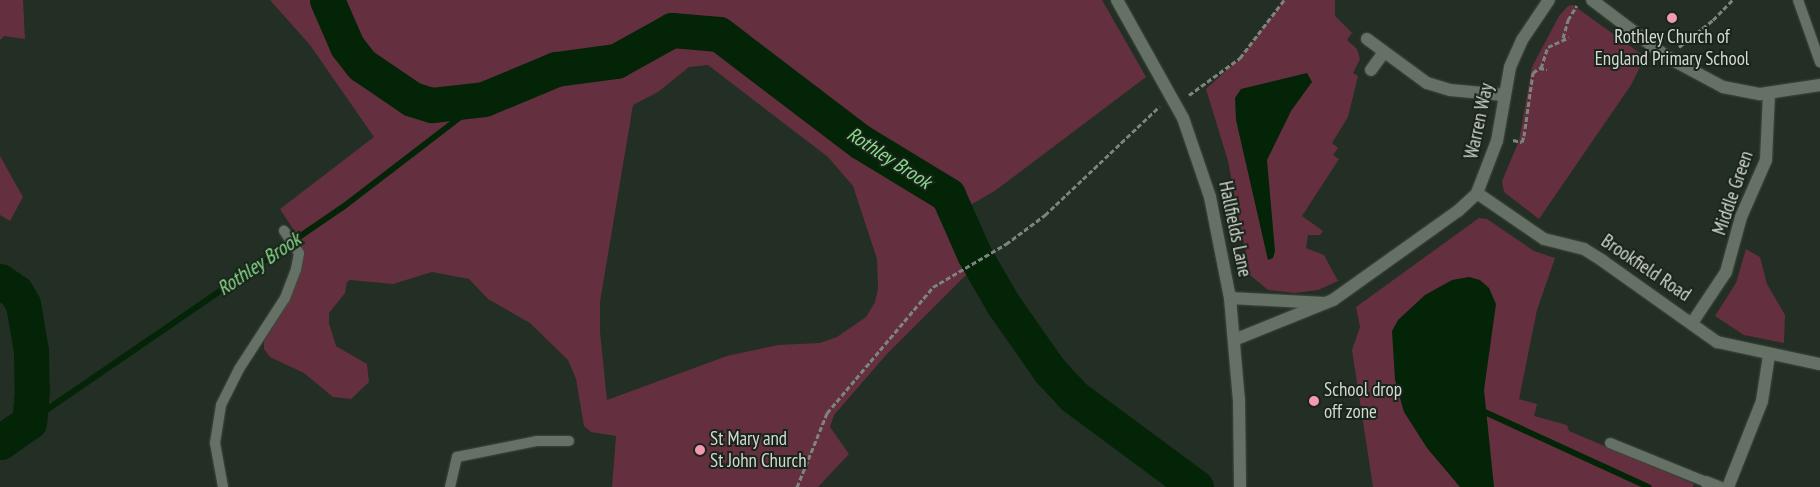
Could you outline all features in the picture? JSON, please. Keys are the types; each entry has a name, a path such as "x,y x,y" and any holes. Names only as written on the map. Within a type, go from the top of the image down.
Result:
{"street":[{"name":"Hallfields Lane","path":"1117,0 1174,100 1204,174 1230,298 1234,340 1240,484"},
{"name":"Warren Way","path":"1234,340 1328,304 1458,212 1477,193 1498,135 1504,95 1516,53 1549,0"},
{"path":"1592,0 1667,56 1723,87 1769,94 1820,85"},
{"path":"1367,39 1435,86 1504,95"},
{"path":"1371,70 1384,52"},
{"name":"Middle Green","path":"1692,323 1726,272 1741,216 1763,168 1769,139 1769,94"},
{"name":"Brookfield Road","path":"1477,193 1544,240 1584,250 1604,260 1724,345 1820,364"},
{"path":"1230,298 1328,304"},
{"path":"1728,487 1762,400 1770,355"},
{"path":"1706,482 1719,487"}],"lane":[{"path":"1798,0 1820,62"},
{"path":"223,487 215,443 221,405 239,369 285,298 299,253 284,231"},
{"path":"450,487 457,457 537,441 569,441"},
{"path":"1610,443 1706,482"}],"path":[{"path":"797,487 827,413 932,287 1023,233 1063,200 1174,100 1240,58 1284,0"},
{"path":"1564,38 1570,15 1584,0"},
{"path":"1667,56 1713,20 1732,0"},
{"path":"1541,68 1546,50 1564,38 1569,37"},
{"path":"1498,135 1522,142 1532,78 1535,71 1541,68 1547,69"}],"shaded area":[{"path":"0,0 23,0 25,39 4,36 0,40"},
{"path":"270,0 1102,0 1146,77 996,190 947,219 972,269 886,355 834,415 830,427 849,454 818,487 612,487 616,436 591,432 584,426 576,379 568,360 530,323 488,299 469,279 432,272 393,284 350,280 347,282 345,293 329,313 329,323 336,346 367,364 369,382 351,399 333,397 304,373 270,357 264,349 264,341 286,306 300,265 302,243 280,209 374,137 310,45","holes":["708,65 828,157 853,186 877,259 878,289 875,302 866,317 837,337 820,343 778,345 727,356 607,400 600,332 600,302 633,105 658,92 689,67"]},
{"path":"1284,0 1335,0 1335,16 1352,33 1347,40 1357,49 1360,59 1353,73 1358,76 1348,117 1332,143 1338,148 1333,155 1339,159 1302,216 1323,231 1320,235 1308,235 1306,248 1324,255 1338,281 1318,290 1295,293 1268,290 1250,275 1228,161 1206,89 1240,58"},
{"path":"1573,5 1645,57 1631,85 1539,219 1504,192 1502,181 1519,141 1532,67 1559,16 1568,6"},
{"path":"1307,73 1312,82 1291,111 1267,160 1275,251 1273,258 1268,260 1236,120 1235,98 1241,89"},
{"path":"0,156 23,197 10,221 0,215"},
{"path":"1479,218 1487,219 1534,251 1555,258 1537,310 1519,399 1537,404 1534,416 1567,425 1569,431 1694,484 1693,487 1373,487 1352,350 1360,327 1356,307"},
{"path":"1746,249 1760,257 1767,284 1785,315 1784,343 1744,335 1715,316 1736,283"},
{"path":"1469,277 1480,280 1489,288 1496,304 1484,390 1494,487 1460,487 1427,448 1404,412 1395,380 1392,331 1398,320 1425,295 1452,280"}],"waterway":[{"name":"Rothley Brook","path":"327,0 347,46 362,65 412,99 432,105 484,99 556,69 616,61 672,30 719,34 861,142 948,195 974,254 1003,304 1050,371 1073,396 1196,487"},
{"name":"Rothley Brook","path":"29,422 342,208 484,99"},
{"name":"Rothley Brook","path":"0,281 16,292 23,304 31,351 32,390 29,422 0,442"},
{"path":"1485,412 1649,487"}],"place":[{"name":"Rothley Church of England Primary School","path":"1672,18"},
{"name":"School drop off zone","path":"1314,401"},
{"name":"St Mary and St John Church","path":"700,450"}]}
